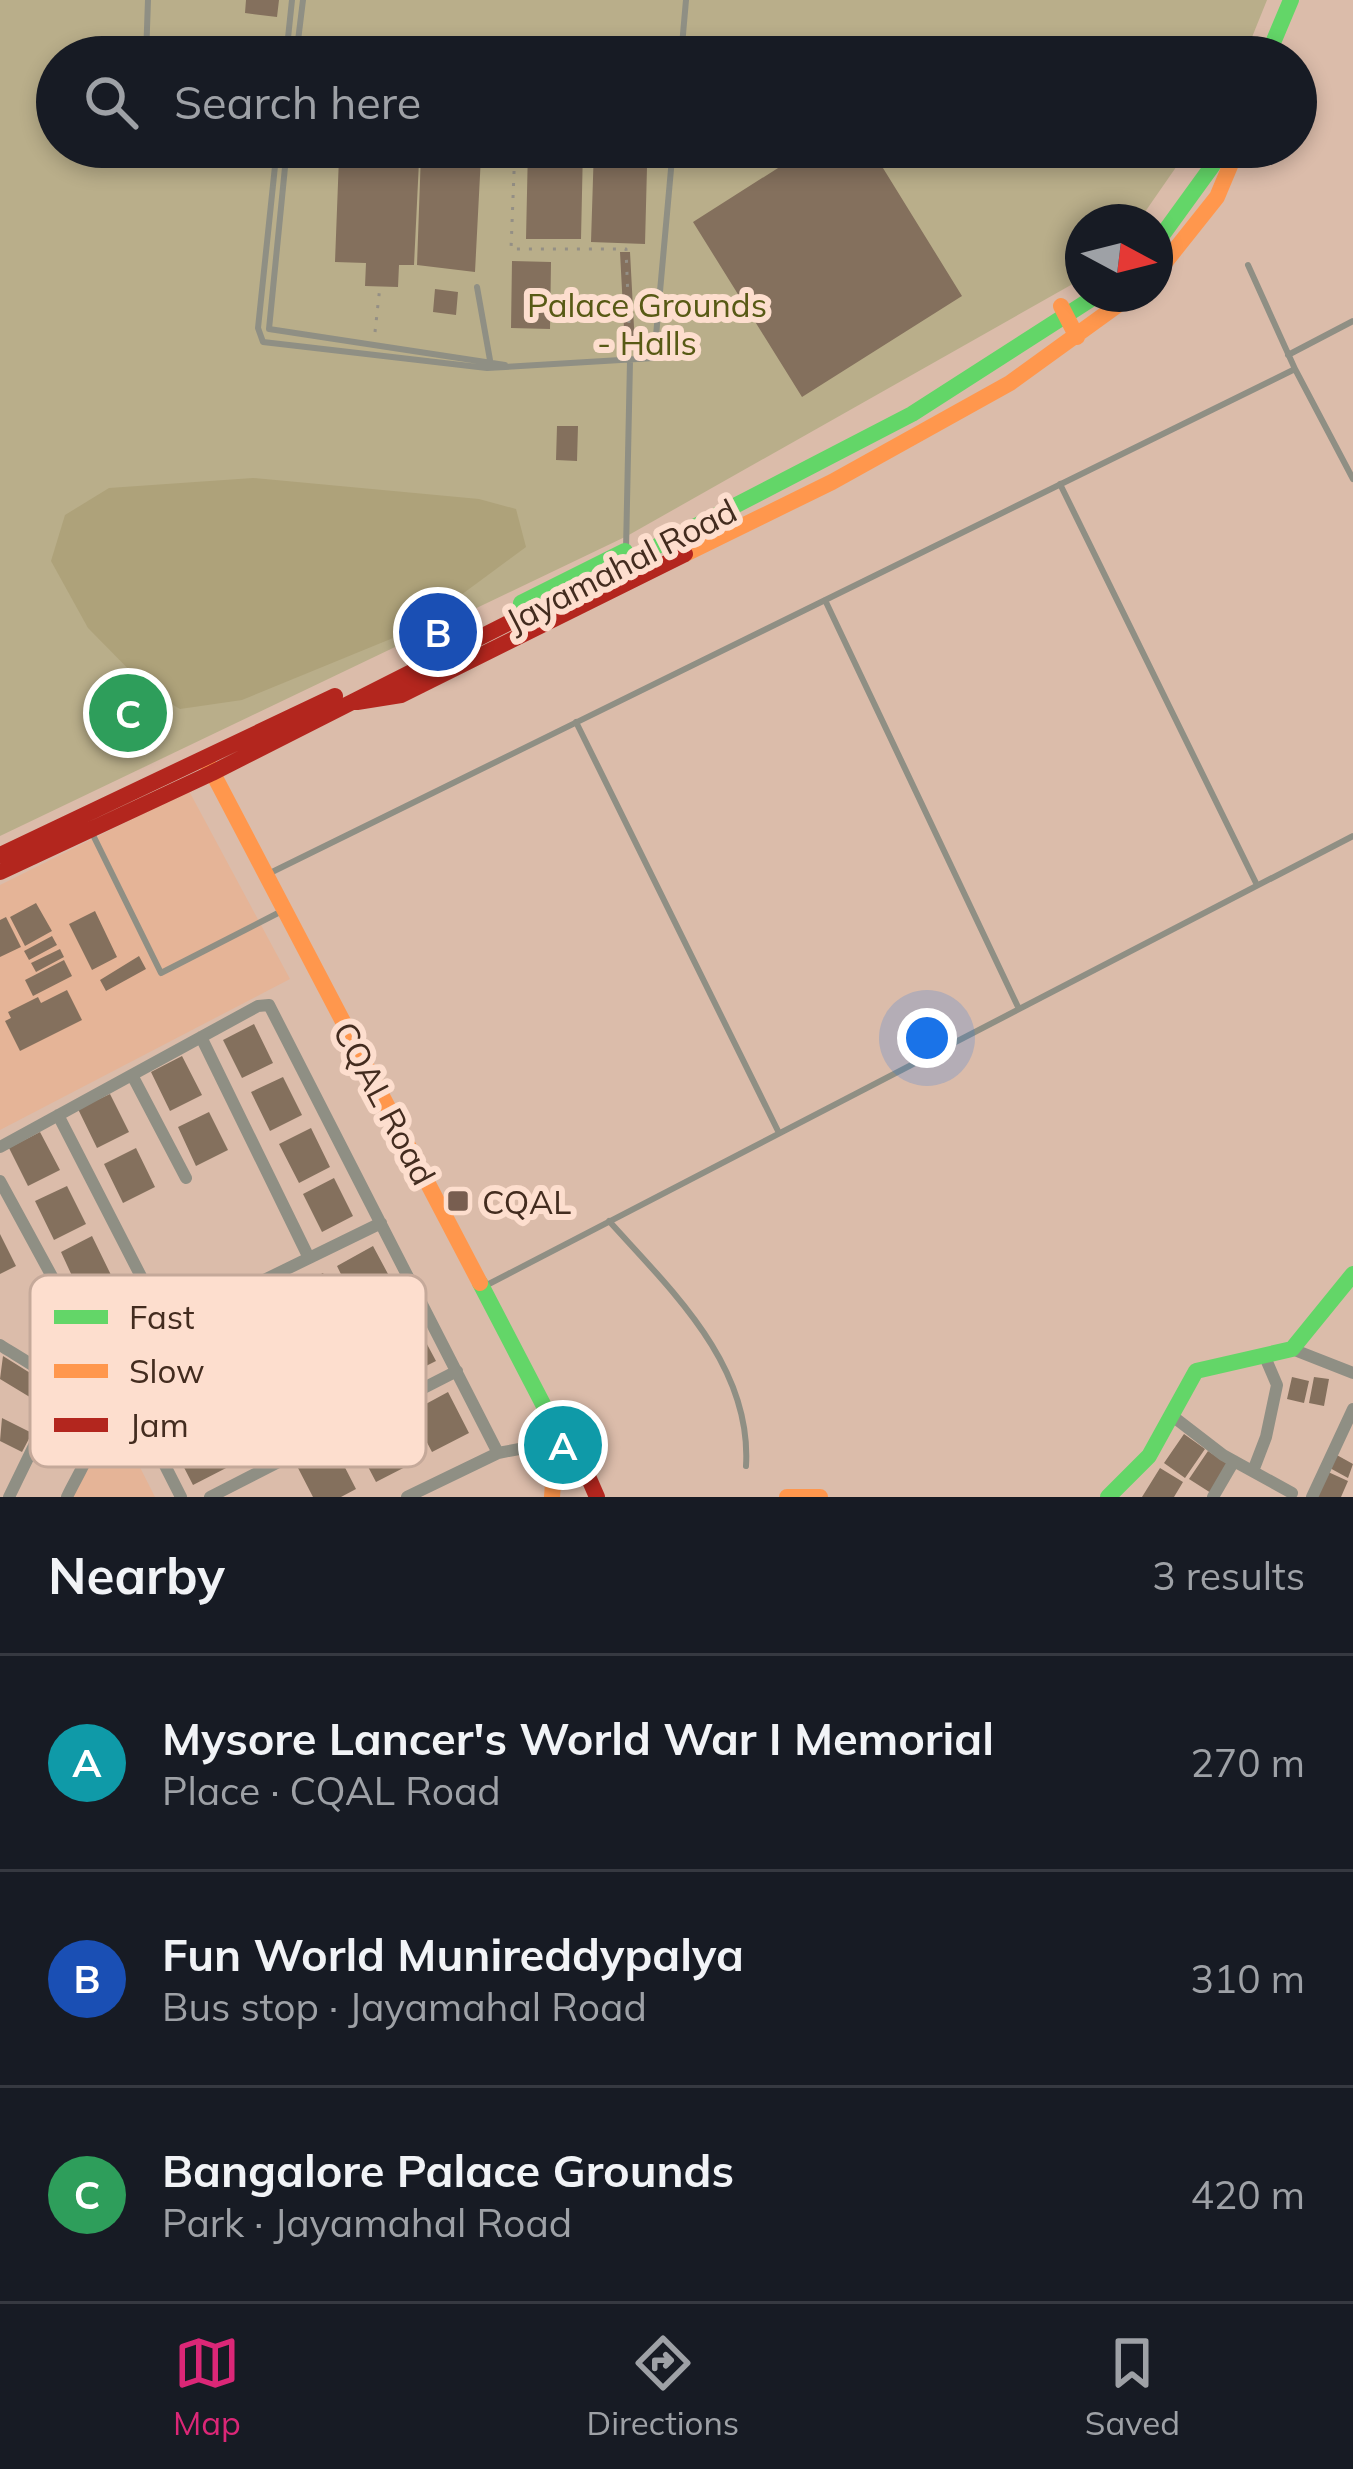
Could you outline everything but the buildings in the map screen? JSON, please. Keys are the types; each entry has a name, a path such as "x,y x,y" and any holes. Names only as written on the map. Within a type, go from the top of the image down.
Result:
{"main road":[{"path":"1276,36 1291,0"},
{"path":"1287,36 1301,0"},
{"path":"1173,209 1209,168"},
{"path":"1173,221 1212,168"},
{"path":"1173,253 1208,210 1220,168"},
{"path":"1063,311 1077,337"},
{"name":"Jayamahal Road","path":"0,855 345,704 597,582 637,549 911,401 1063,311"},
{"path":"597,582 714,544 958,413 1110,312"},
{"name":"Jayamahal Road","path":"0,872 91,830 208,765 597,582"},
{"name":"CQAL Road","path":"208,765 480,1288 555,1444 570,1434 597,1497"},
{"path":"1108,1497 1152,1455 1199,1368 1292,1349 1353,1274"},
{"path":"552,1497 555,1444"},
{"path":"787,1497 820,1497"}],"street":[{"path":"0,1147 258,1006 269,1005 408,1275"},
{"path":"201,1037 309,1258"},
{"path":"132,1075 186,1178"},
{"path":"58,1115 140,1275"},
{"path":"0,1180 51,1275"},
{"path":"274,1275 381,1223"},
{"path":"426,1311 498,1453"},
{"path":"0,1345 30,1365"},
{"path":"1292,1349 1353,1372"},
{"path":"1252,1471 1266,1437 1277,1385 1264,1357"},
{"path":"426,1387 457,1371"},
{"path":"1312,1497 1353,1409"},
{"path":"1174,1418 1290,1494"},
{"path":"406,1497 498,1453 555,1444"},
{"path":"9,1497 30,1453"},
{"path":"1213,1497 1234,1461"},
{"path":"67,1497 81,1467"},
{"path":"166,1467 181,1497"},
{"path":"210,1497 269,1467"}],"lane":[{"path":"147,36 148,0"},
{"path":"288,36 292,0"},
{"path":"299,36 303,0"},
{"path":"683,36 686,0"},
{"path":"275,168 258,336 263,342 487,368 649,361 656,352 672,168"},
{"path":"285,168 269,329 490,359 512,367"},
{"path":"1248,265 1288,355 1353,478"},
{"path":"477,287 490,359"},
{"path":"1288,355 1353,321"},
{"path":"329,350 330,339"},
{"path":"416,360 417,350"},
{"path":"630,362 637,549"},
{"path":"265,875 1295,369"},
{"path":"1343,459 1353,454"},
{"path":"1060,484 1258,885"},
{"path":"825,600 1019,1009"},
{"path":"576,722 778,1133"},
{"path":"91,830 161,974 284,910"},
{"path":"480,1288 1353,836"},
{"path":"609,1221 681,1300 717,1349 748,1437 746,1466"}],"path":[{"path":"514,168 511,249 626,249 630,362"},
{"path":"374,344 380,286"}],"shaded area":[{"path":"253,478 479,499 516,509 526,547 415,629 242,700 180,709 151,692 88,628 51,561 65,515 109,488"},
{"path":"189,791 290,979 0,1130 0,885"},
{"path":"78,1467 140,1467 155,1497 64,1497"}],"green space":[{"name":"Palace Grounds - Halls","path":"0,0 1267,0 1252,36 36,36 36,168 1175,168 1150,204 1065,204 1065,288 627,536 0,836"}],"traffic: fast":[{"path":"1276,36 1291,0"},
{"path":"1173,220 1211,168"},
{"path":"526,614 912,414 1071,312"},
{"path":"521,603 625,551"},
{"path":"1108,1497 1149,1456 1196,1371 1292,1349 1353,1274"},
{"path":"480,1283 558,1433"},
{"path":"564,1432 577,1445 564,1458 551,1445 564,1432"}],"traffic: slow":[{"path":"1173,252 1217,197 1229,168"},
{"path":"1061,306 1077,337"},
{"path":"685,554 832,482 1010,383 1108,312"},
{"path":"208,764 480,1283"},
{"path":"552,1497 555,1455"},
{"path":"787,1497 820,1497"}],"traffic: jam":[{"path":"357,702 401,695 685,554"},
{"path":"0,872 212,773 526,614"},
{"path":"0,855 335,696"},
{"path":"576,1449 597,1497"}],"place":[{"name":"Fun World Munireddypalya","path":"438,632"},
{"name":"Bangalore Palace Grounds","path":"128,713"},
{"name":"CQAL","path":"458,1201"},
{"name":"Mysore Lancer's World War I Memorial","path":"563,1445"}]}
